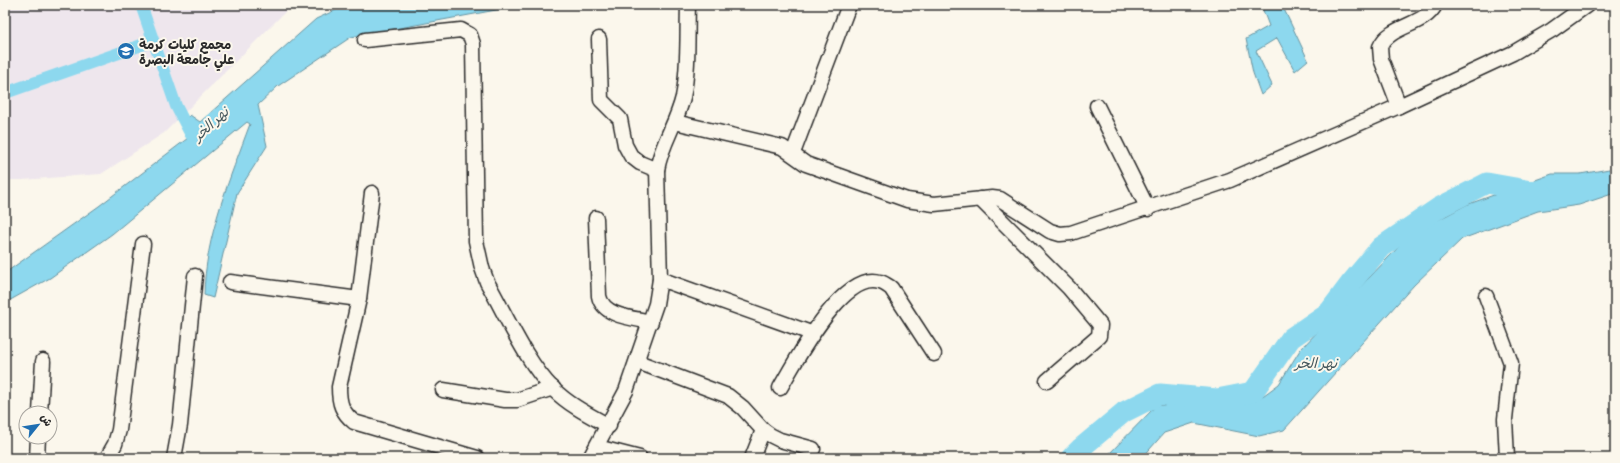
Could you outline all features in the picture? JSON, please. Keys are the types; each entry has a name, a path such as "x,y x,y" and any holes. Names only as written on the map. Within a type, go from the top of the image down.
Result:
{"street":[{"path":"640,458 593,453 609,426 626,391 638,362 651,322 660,279 657,170 660,153 676,122 685,82 688,5"},
{"path":"793,153 849,5"},
{"path":"1399,106 1381,59 1380,47 1388,36 1429,13 1435,5"},
{"path":"676,122 773,145 793,153 806,164 907,200 934,204 980,199 1000,199 1050,231 1060,234 1071,233 1148,209 1230,180 1399,106 1513,52 1552,30 1587,5"},
{"path":"365,40 461,30 470,35 473,44 476,241 478,254 487,282 526,352 552,388 566,400 609,426"},
{"path":"599,39 601,100 620,119 625,145 631,156 640,163 657,170"},
{"path":"1097,106 1148,209"},
{"path":"372,193 359,299 339,387 339,401 344,413 354,422 477,458"},
{"path":"980,199 1069,288 1100,325 1099,336 1047,381"},
{"path":"596,218 599,296 601,304 611,312 651,322"},
{"path":"107,458 115,444 119,430 143,244"},
{"path":"174,458 179,432 195,276"},
{"path":"660,279 812,333"},
{"path":"230,282 359,299"},
{"path":"780,388 812,333 830,310 845,295 868,282 880,282 891,288 900,299 934,354"},
{"path":"1486,296 1511,363 1504,419 1507,458"},
{"path":"41,405 44,361"},
{"path":"638,362 728,396 743,408 763,430 780,440 812,449"},
{"path":"443,390 505,400 517,400 552,388"},
{"path":"752,458 763,430"},
{"path":"37,458 38,445"}],"shaded area":[{"name":"مجمع كليات كرمة علي جامعة البصرة","path":"5,5 299,5 289,8 164,133 101,174 5,180"}],"water":[{"name":"نهر الخر","path":"347,5 523,5 351,37 278,86 258,105 267,146 237,193 213,298 204,295 205,273 209,251 220,208 250,124 247,122 112,234 50,278 5,303 5,273 99,206 188,138 181,125 190,115 200,122 316,19"},
{"path":"1261,5 1282,5 1308,60 1295,71 1277,38 1256,51 1272,85 1261,95 1253,73 1246,39 1269,26"},
{"name":"نهر الخر","path":"1615,168 1615,193 1579,205 1538,211 1462,239 1414,285 1284,430 1259,436 1194,423 1164,433 1142,458 1105,458 1156,406 1182,402 1256,401 1279,384 1300,350 1410,235 1466,205 1552,174 1580,174"}],"waterway":[{"path":"141,5 176,106 191,135"},
{"path":"5,93 153,41"},
{"path":"1071,458 1124,412 1160,394 1217,399 1253,392 1291,338 1329,312 1381,247 1440,207 1487,183 1542,193"}],"place":[{"name":"مجمع كليات كرمة علي جامعة البصرة","path":"126,51"}]}
